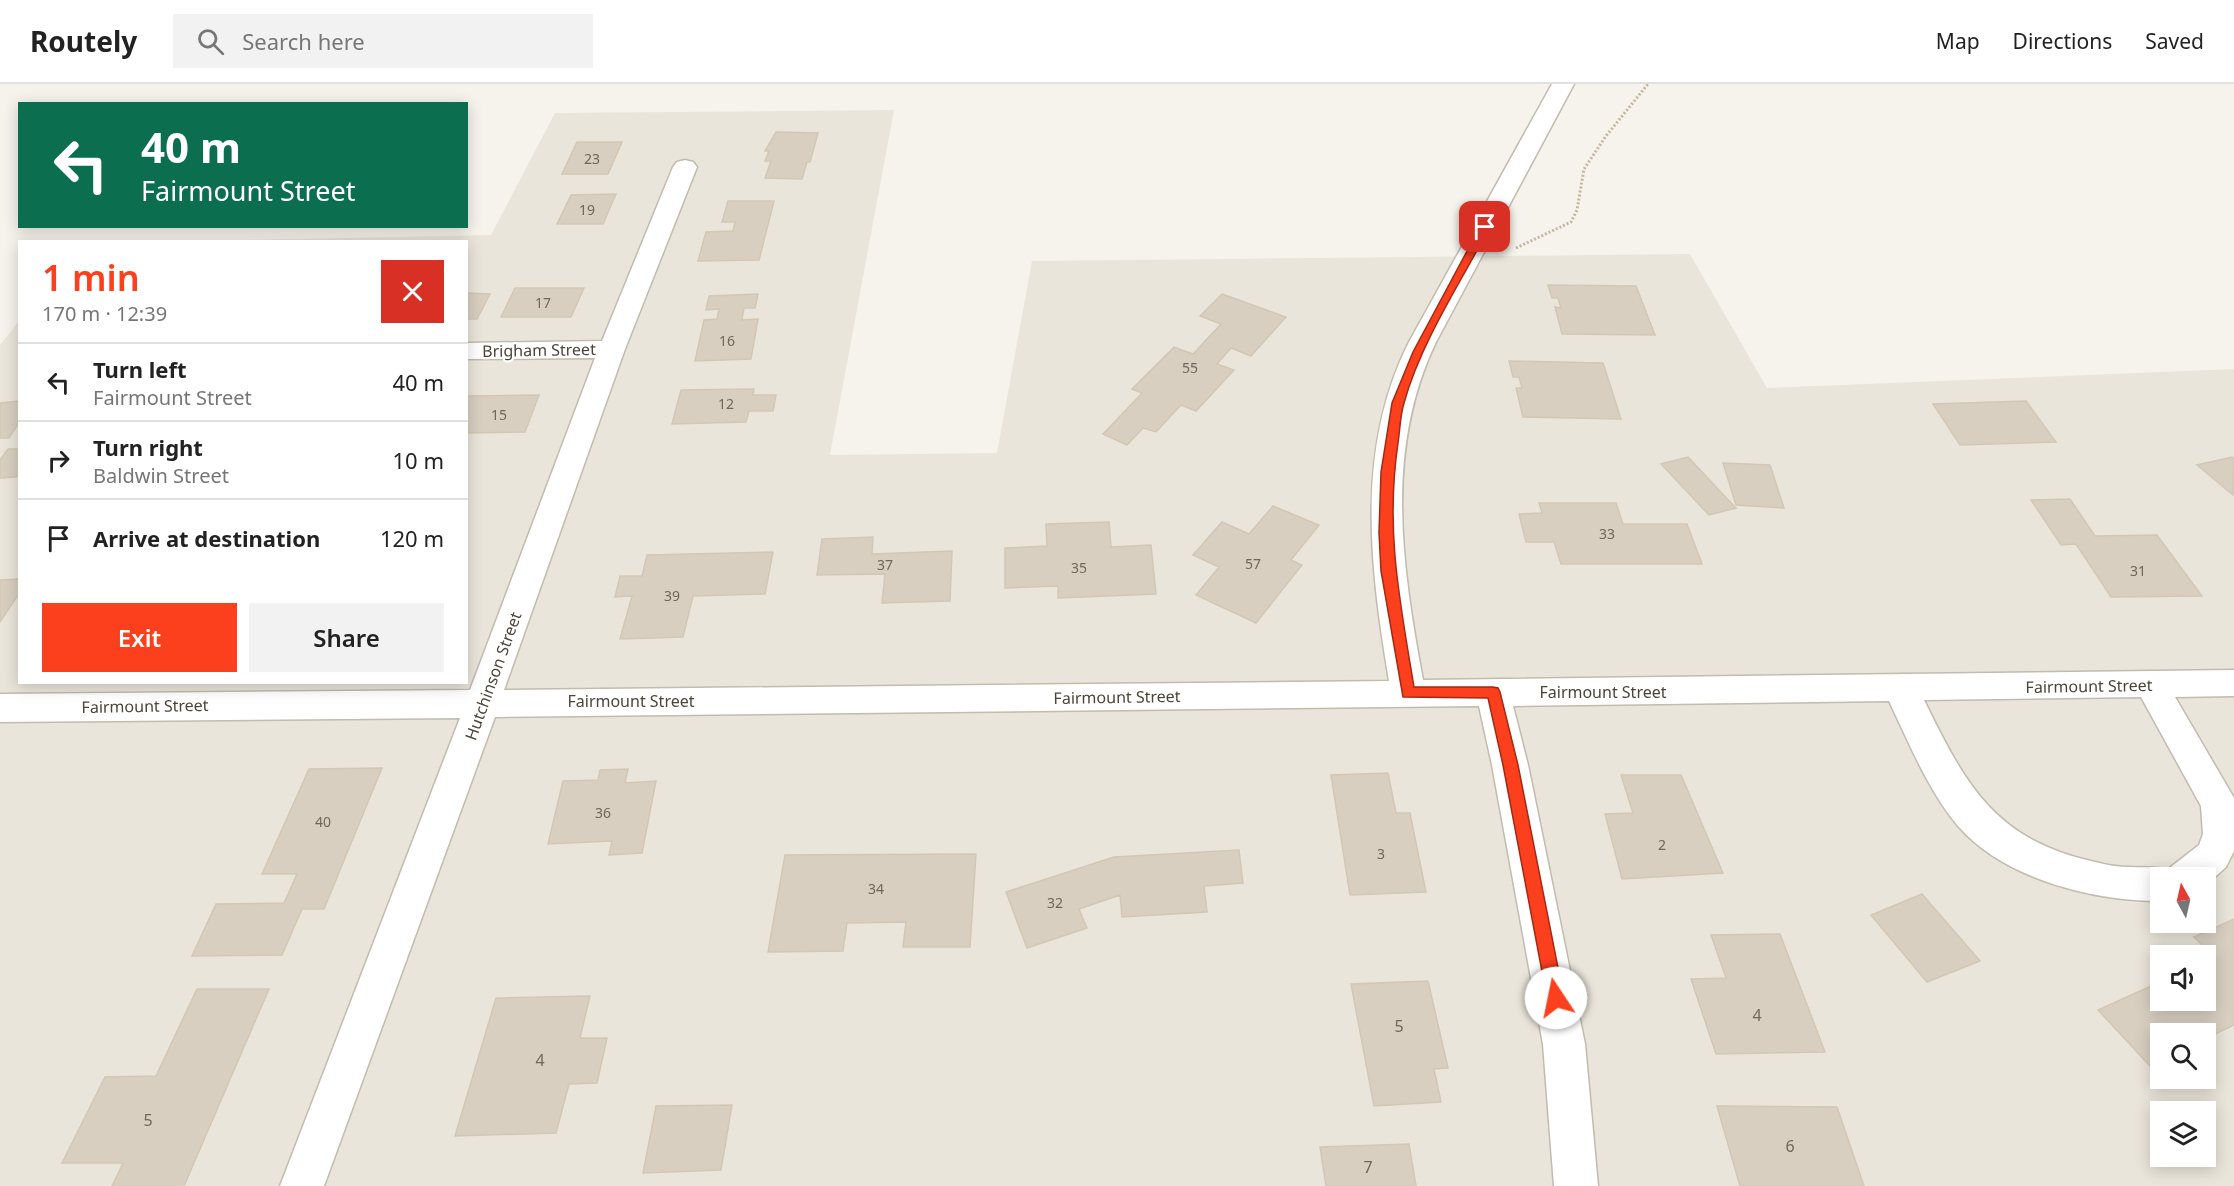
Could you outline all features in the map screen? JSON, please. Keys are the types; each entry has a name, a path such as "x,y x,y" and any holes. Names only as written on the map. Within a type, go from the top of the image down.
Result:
{"street":[{"path":"1408,693 1390,590 1386,533 1388,472 1398,403 1418,352 1563,84"},
{"name":"Hutchinson Street","path":"302,1186 612,349 685,167"},
{"name":"Brigham Street","path":"468,351 612,349"},
{"name":"Fairmount Street","path":"0,708 1018,699 2234,683"},
{"path":"2151,685 2219,805 2222,834 2213,856 2200,867"},
{"path":"1901,689 1954,791 1982,826 2020,852 2072,873 2117,884 2150,884"},
{"path":"1493,692 1510,765 1564,1044 1576,1186"}],"path":[{"path":"1509,252 1571,222 1575,215 1584,170 1648,84"}],"shaded area":[{"path":"894,110 830,455 997,453 1032,261 1690,254 1767,388 2234,369 2234,1186 0,1186 0,345 18,322 18,684 468,684 468,240 243,240 491,235 555,113"}],"building":[{"path":"776,132 818,133 810,162 807,162 802,179 765,178 771,161 765,161 769,151 765,151"},
{"path":"577,142 622,142 608,174 562,174"},
{"path":"616,194 603,224 557,224 571,195"},
{"path":"728,201 774,201 759,260 698,261 706,232 733,231 735,222 722,222"},
{"path":"1548,285 1636,286 1655,335 1562,334 1555,307 1561,308 1558,298 1552,298"},
{"path":"515,288 584,288 571,317 501,317"},
{"path":"468,293 490,294 477,319 468,319"},
{"path":"758,294 755,308 744,308 742,320 758,319 751,359 695,361 704,320 717,319 719,309 706,310 709,296"},
{"path":"1222,294 1286,317 1251,356 1231,348 1217,364 1234,370 1196,411 1181,405 1156,432 1143,428 1127,445 1103,434 1142,393 1132,389 1174,347 1193,354 1221,324 1200,316"},
{"path":"1509,361 1603,363 1621,419 1523,417 1516,388 1522,388 1519,377 1513,377"},
{"path":"754,389 753,395 776,395 773,411 749,411 746,422 672,424 681,390"},
{"path":"539,395 525,432 468,433 468,396"},
{"path":"18,401 18,424 9,438 0,438 0,403"},
{"path":"2026,401 2056,442 1960,445 1933,404"},
{"path":"8,449 18,449 18,475 0,478 0,460"},
{"path":"1688,457 1736,508 1709,515 1661,464"},
{"path":"2232,457 2234,459 2233,495 2197,465"},
{"path":"1723,463 1770,465 1784,508 1736,505"},
{"path":"2070,499 2095,536 2157,535 2202,596 2111,597 2076,544 2061,545 2031,500"},
{"path":"1539,503 1616,503 1623,524 1687,524 1702,564 1561,564 1554,542 1526,542 1519,514 1542,513"},
{"path":"1273,506 1319,525 1291,560 1302,565 1256,623 1196,595 1219,567 1193,555 1222,522 1249,534"},
{"path":"1109,522 1111,547 1151,545 1156,594 1058,598 1058,586 1005,588 1005,548 1047,546 1046,524"},
{"path":"873,537 872,554 952,551 950,601 882,603 885,574 817,575 822,539"},
{"path":"773,552 765,594 693,596 683,637 620,639 632,596 615,597 620,576 642,576 647,555"},
{"path":"18,579 18,595 0,622 0,580"},
{"path":"382,768 324,909 302,909 282,955 192,956 216,904 284,903 297,874 262,874 309,769"},
{"path":"628,769 625,783 656,781 642,853 609,855 612,841 548,844 563,781 598,780 600,770"},
{"path":"1388,773 1396,813 1410,813 1426,892 1350,895 1331,775"},
{"path":"1621,775 1681,775 1723,873 1622,879 1605,814 1633,813"},
{"path":"1239,850 1243,883 1204,886 1207,912 1122,917 1120,895 1079,909 1087,928 1027,948 1006,892 1114,857"},
{"path":"976,854 970,947 903,947 906,922 847,923 843,951 768,952 785,855"},
{"path":"1922,894 1980,961 1927,982 1871,915"},
{"path":"2234,919 2234,1025 2216,1034 2216,1023 2150,1023 2150,1066 2098,1010 2150,987 2150,1011 2216,1011 2216,945 2202,945 2194,937 2203,933 2216,933 2216,927"},
{"path":"1780,934 1825,1052 1716,1054 1691,979 1726,978 1711,935"},
{"path":"1428,981 1448,1068 1434,1069 1441,1102 1374,1106 1351,984"},
{"path":"197,989 269,989 184,1186 112,1186 123,1163 62,1163 105,1077 156,1076"},
{"path":"590,996 580,1038 607,1038 597,1083 569,1084 556,1133 455,1136 496,998"},
{"path":"732,1105 721,1170 643,1173 656,1106"},
{"path":"1717,1106 1837,1107 1864,1186 1740,1186"},
{"path":"1409,1144 1416,1186 1326,1186 1320,1147"}],"route":[{"path":"1485,227 1418,352 1398,403 1392,434 1386,492 1388,571 1408,693 1493,692 1510,765 1556,998"}]}
